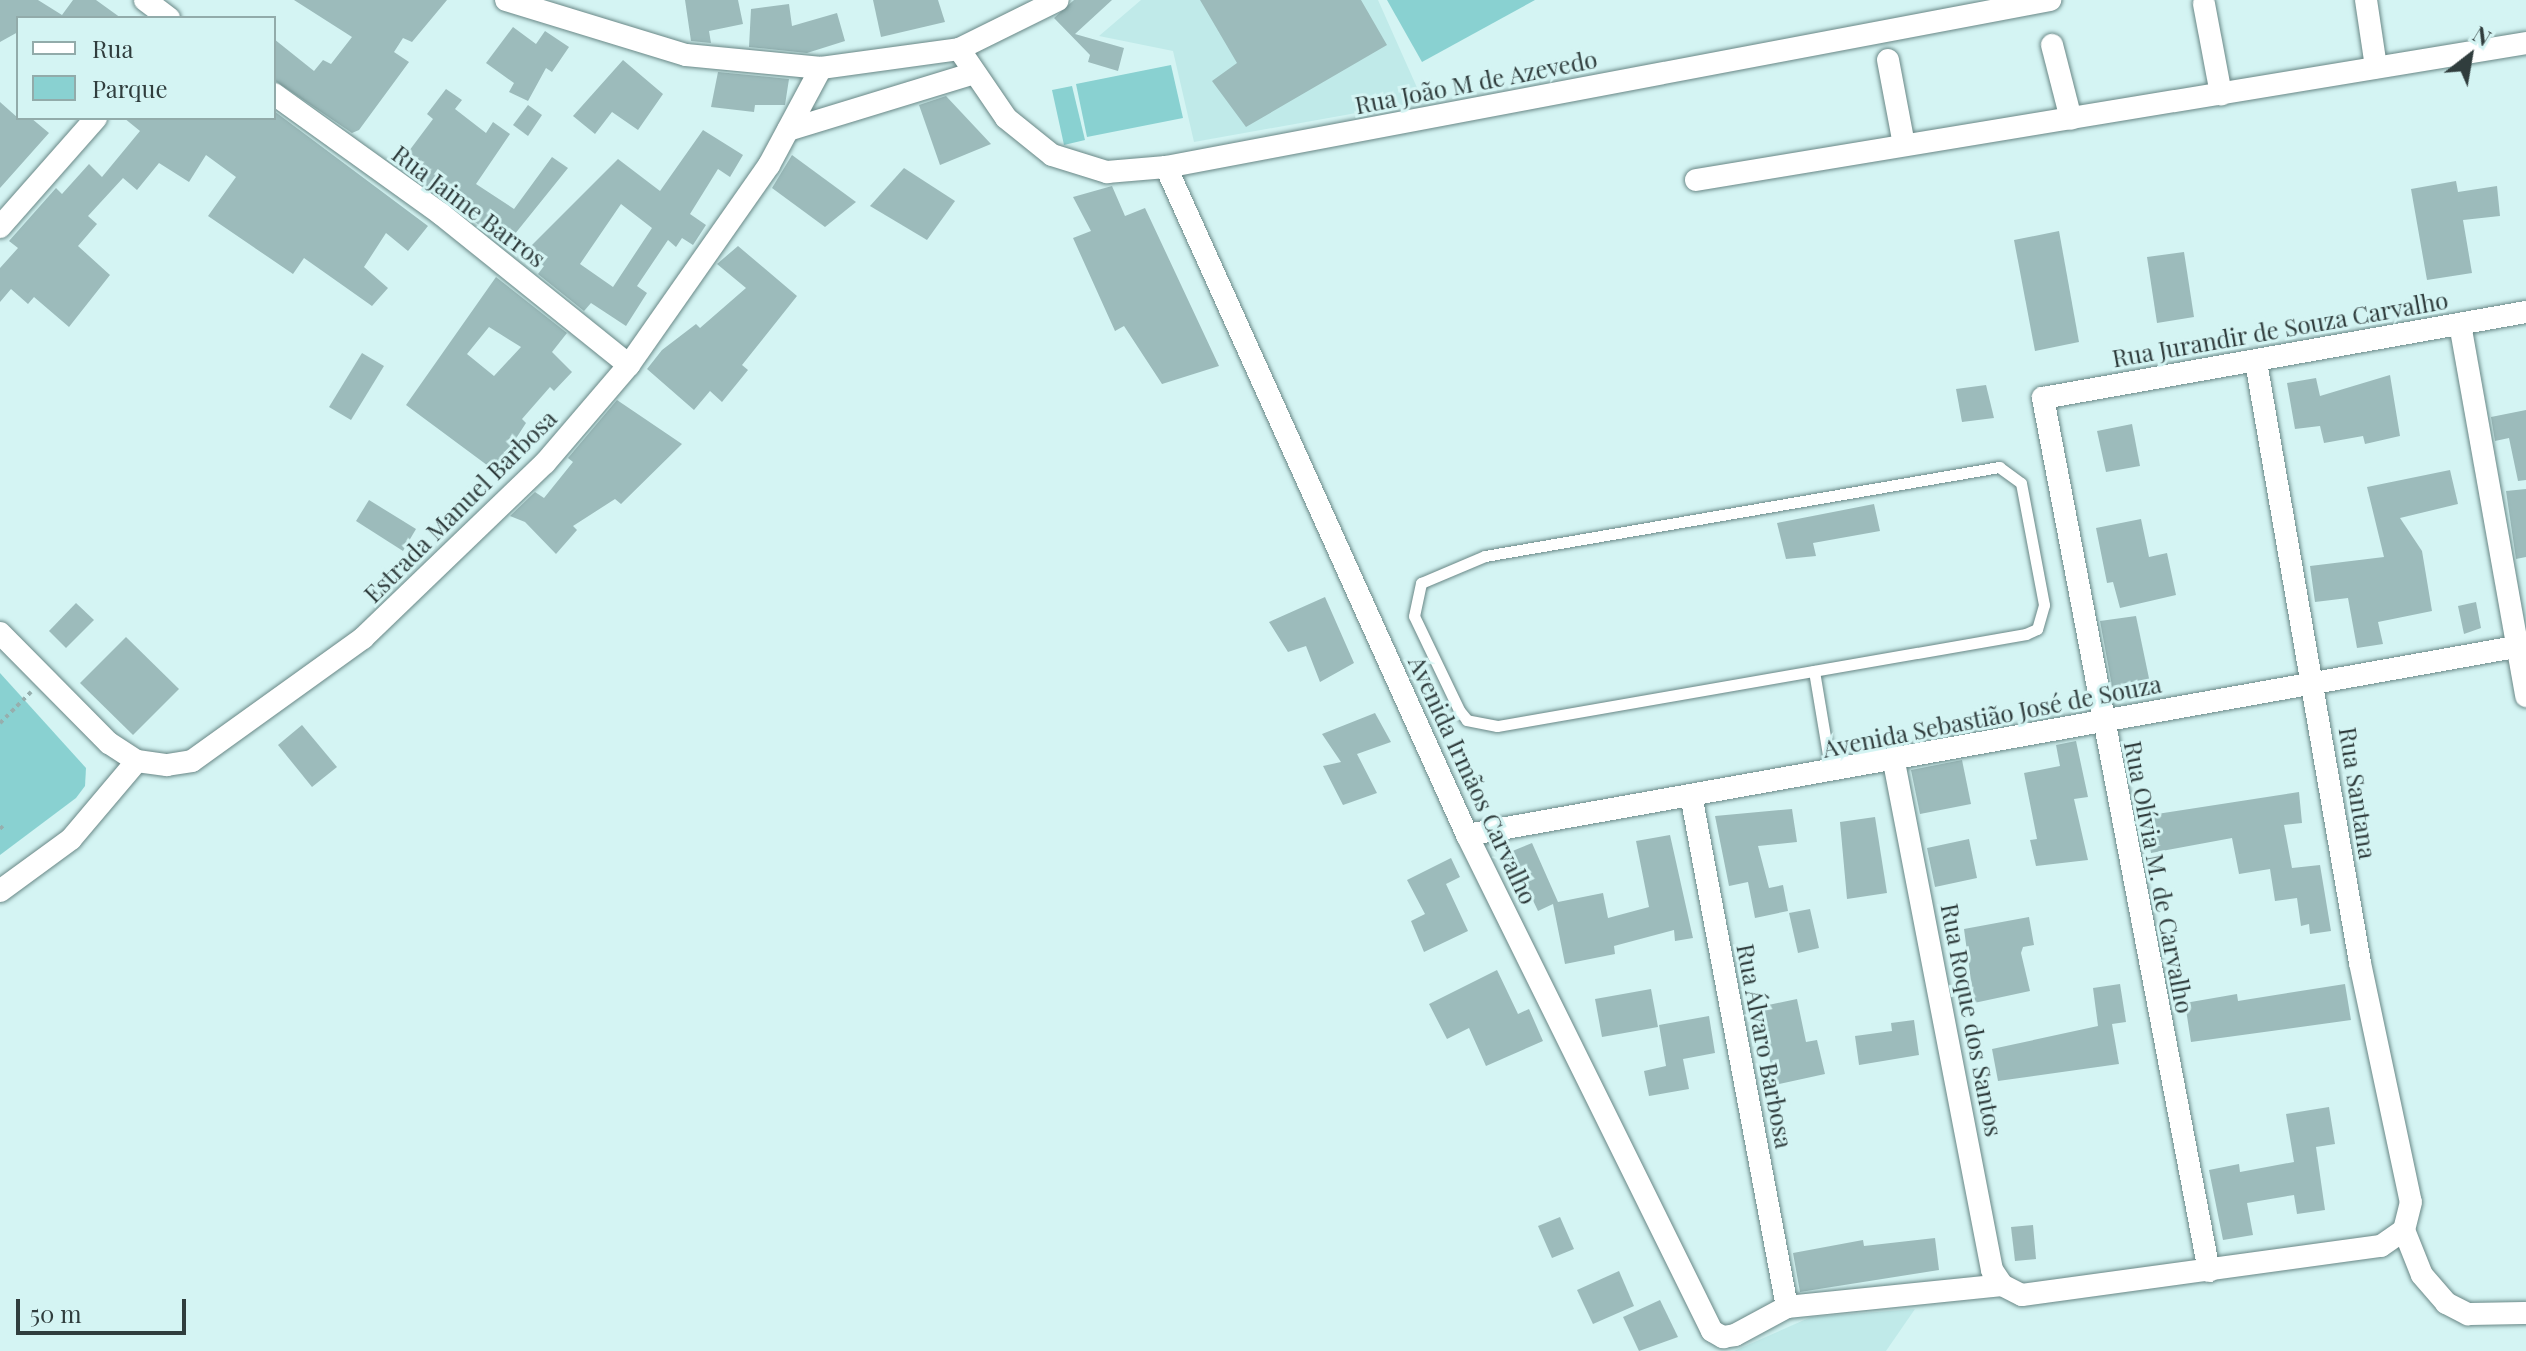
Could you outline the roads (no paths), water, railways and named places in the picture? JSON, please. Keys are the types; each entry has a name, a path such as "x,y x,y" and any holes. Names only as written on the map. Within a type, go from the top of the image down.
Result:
{"street":[{"path":"145,0 166,16"},
{"path":"506,0 686,55 821,68 959,49 1058,0"},
{"name":"Rua João M de Azevedo","path":"959,49 1006,118 1052,155 1107,172 1166,167 1996,5 2050,0"},
{"path":"2366,0 2376,67"},
{"path":"2204,4 2221,94"},
{"path":"1696,180 2526,43"},
{"path":"2052,45 2071,119"},
{"path":"1888,60 1904,145"},
{"name":"Estrada Manuel Barbosa","path":"137,761 167,765 192,761 363,638 545,463 629,365 788,130 821,68"},
{"path":"788,130 975,73"},
{"name":"Rua Jaime Barros","path":"276,95 441,214 629,365"},
{"path":"0,227 94,120"},
{"name":"Avenida Irmãos Carvalho","path":"1166,167 1467,835 1712,1331 1723,1337 1735,1335 1787,1307"},
{"name":"Rua Jurandir de Souza Carvalho","path":"2043,398 2526,312"},
{"path":"2460,324 2522,646 2526,696"},
{"name":"Rua Santana","path":"2256,362 2360,963 2411,1202 2404,1230"},
{"name":"Rua Olívia M. de Carvalho","path":"2043,398 2209,1271"},
{"path":"0,633 109,743 137,761 71,839 0,891"},
{"name":"Avenida Sebastião José de Souza","path":"1467,835 1894,762 2104,720 2522,646"},
{"name":"Rua Roque dos Santos","path":"1894,762 1992,1270 2002,1285"},
{"name":"Rua Álvaro Barbosa","path":"1691,795 1787,1307"},
{"path":"1787,1307 2002,1285 2022,1295 2381,1246 2404,1230 2422,1275 2446,1303 2468,1314 2526,1313"}],"lane":[{"path":"1999,467 2013,473 2021,483 2044,605 2037,629 1814,671 1497,726 1477,725 1459,710 1413,604 1430,576 1485,556 1999,467"},
{"path":"1814,671 1831,773"}]}
